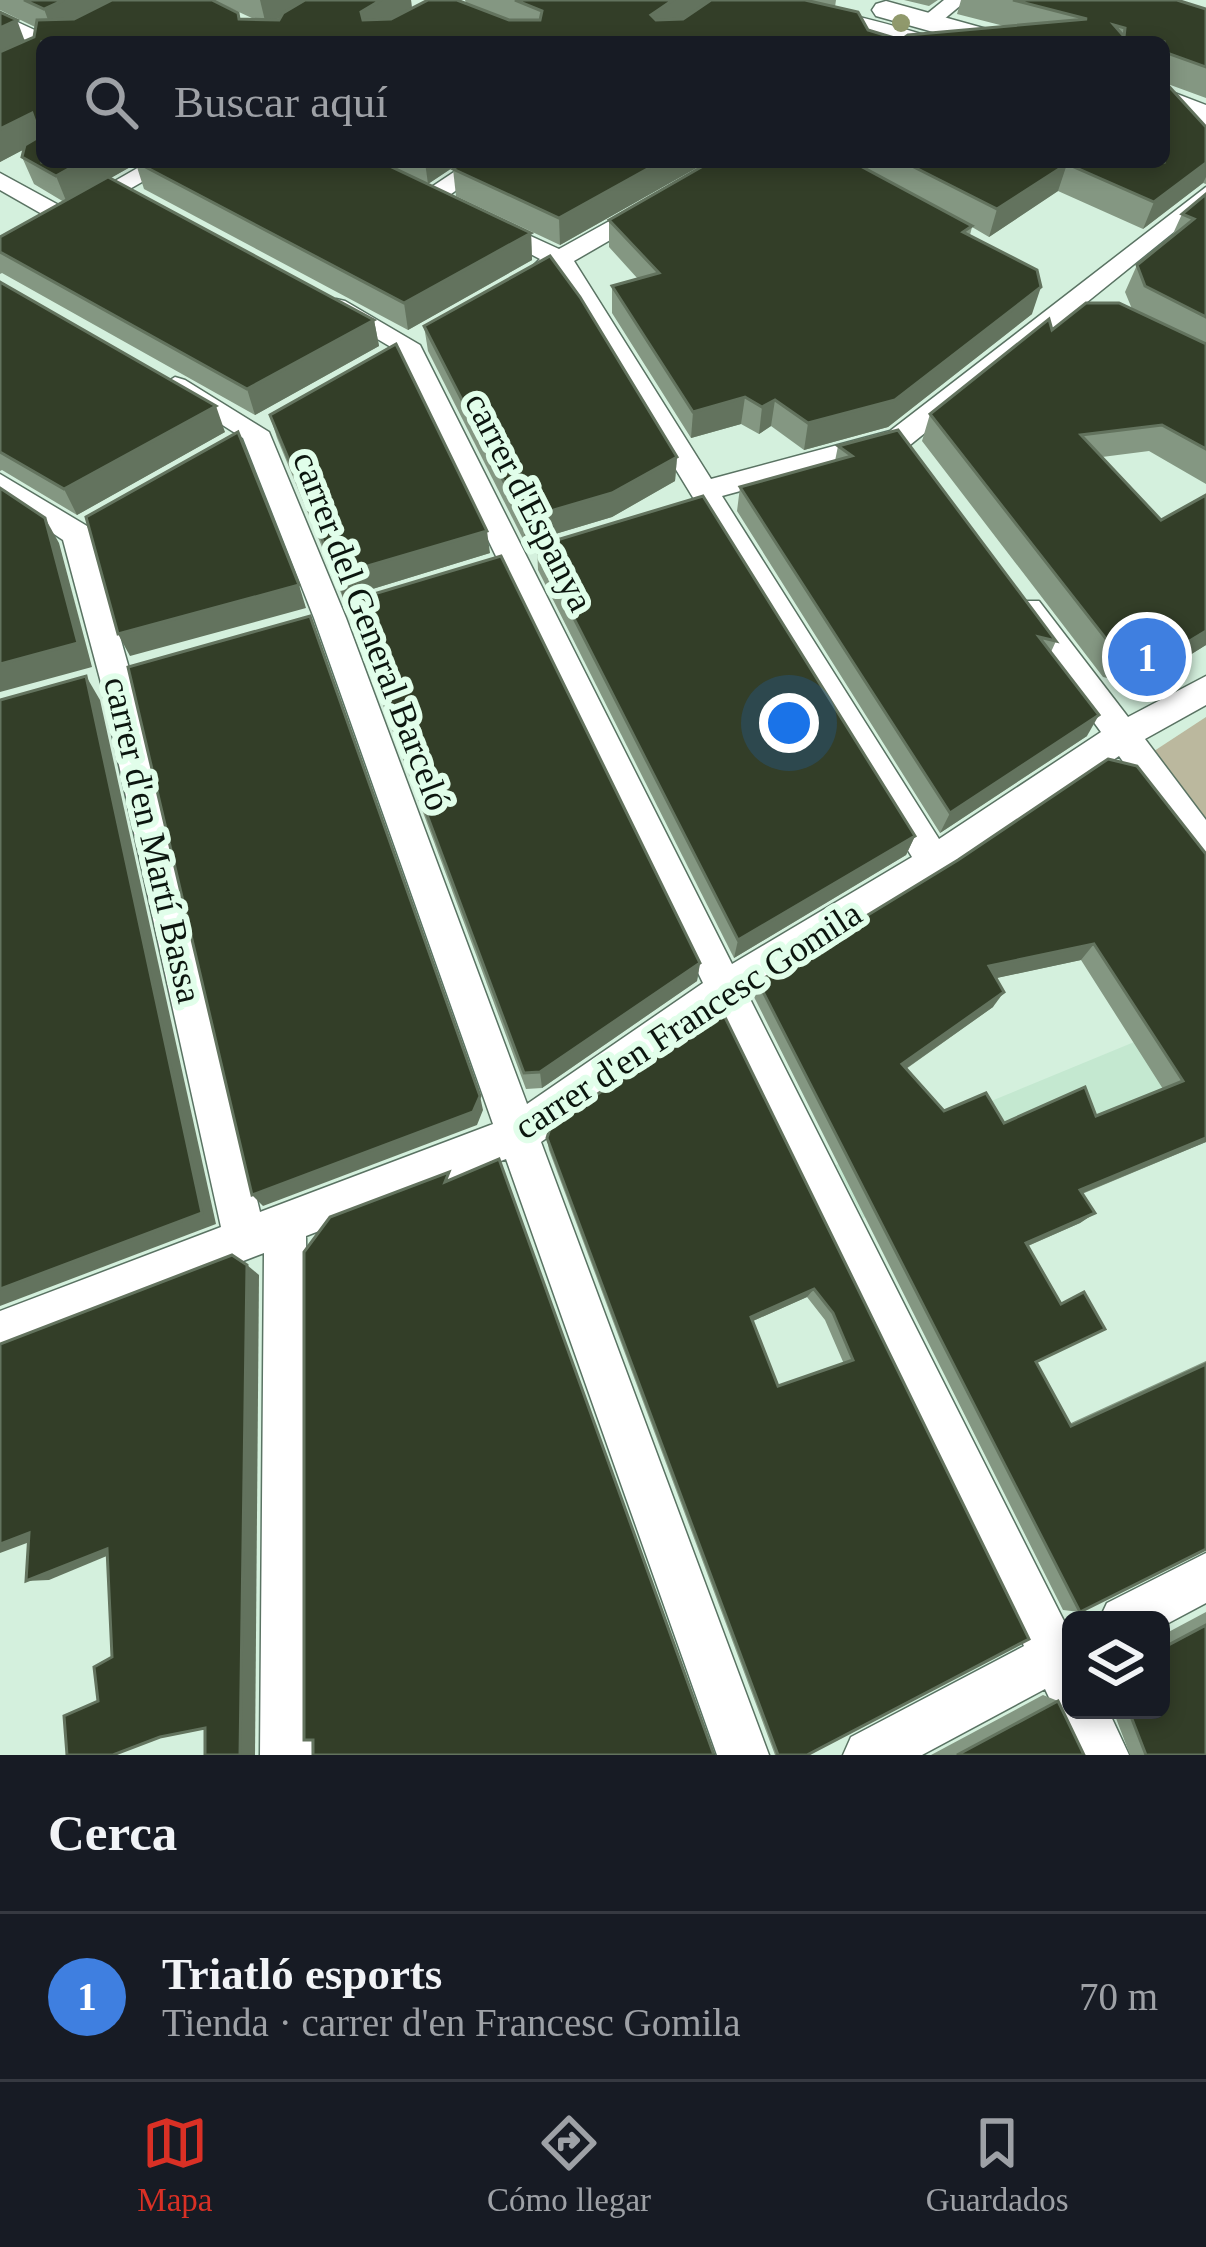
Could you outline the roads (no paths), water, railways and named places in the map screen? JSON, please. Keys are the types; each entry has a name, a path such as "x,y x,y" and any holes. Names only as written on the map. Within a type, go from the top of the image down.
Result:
{"main road":[{"path":"744,0 912,36"},
{"path":"847,0 912,36"},
{"path":"1170,101 1206,117"},
{"path":"1170,132 1206,147"}],"street":[{"path":"912,36 957,0"},
{"path":"0,20 36,38"},
{"path":"0,256 154,168"},
{"path":"478,168 441,204 560,259 701,501 934,862"},
{"path":"522,280 722,168"},
{"path":"7,175 65,218"},
{"path":"117,189 159,212"},
{"path":"701,501 907,447 1073,297 1206,194"},
{"name":"carrer d'Espanya","path":"304,290 407,345 526,560 728,987 1062,1657"},
{"name":"carrer del General Barceló","path":"157,375 254,432 330,618 742,1755"},
{"name":"carrer d'en Martí Bassa","path":"0,484 86,528 265,1229 286,1755"},
{"path":"475,575 526,560"},
{"path":"1011,587 1206,847"},
{"path":"77,689 127,676"},
{"name":"carrer d'en Francesc Gomila","path":"0,1333 516,1136 728,987 934,862 1122,736 1206,689"},
{"path":"1141,1611 1206,1576"},
{"path":"868,1755 1062,1667"},
{"path":"1085,1719 1103,1755"}],"place":[{"name":"Triatló esports","path":"1147,657"}]}
